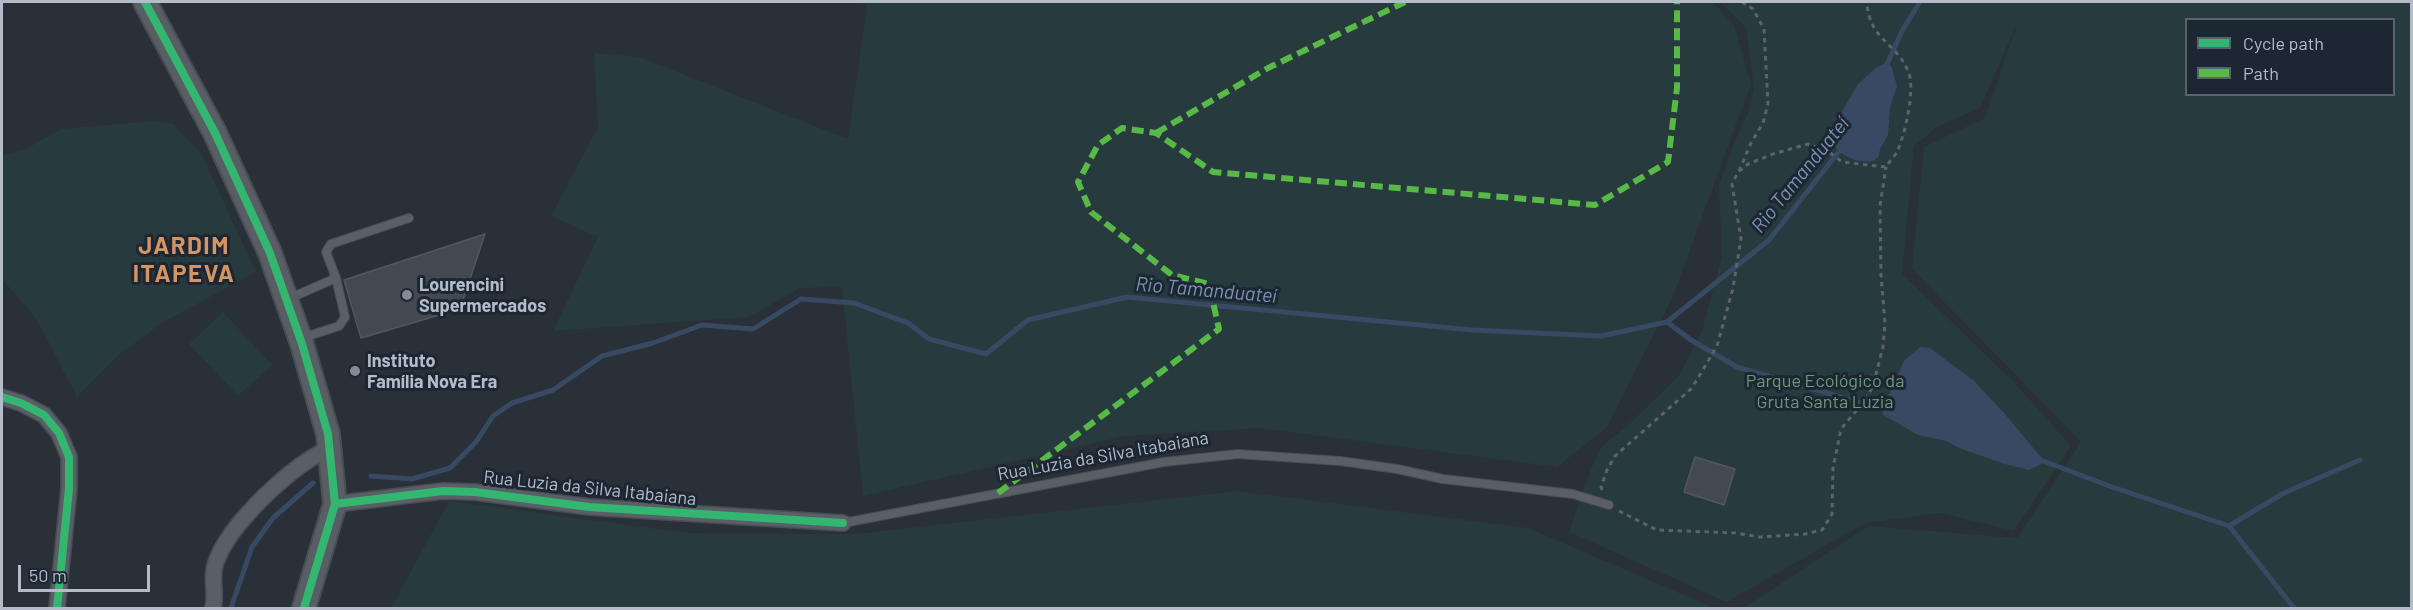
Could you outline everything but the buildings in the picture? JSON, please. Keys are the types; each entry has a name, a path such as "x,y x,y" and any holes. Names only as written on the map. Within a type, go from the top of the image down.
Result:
{"street":[{"path":"145,2 215,133 270,253 300,339 328,434 335,504 304,609"},
{"path":"2,398 21,403 44,415 59,433 69,457 69,489 57,609"},
{"path":"213,609 216,593 215,563 235,528 300,465 330,448"},
{"name":"Rua Luzia da Silva Itabaiana","path":"335,504 443,491 475,492 589,507 843,523"}],"lane":[{"path":"300,339 339,326 345,317 336,278 326,252 331,244 409,218"},
{"path":"286,299 336,278"},
{"name":"Rua Luzia da Silva Itabaiana","path":"843,523 1164,462 1238,454 1340,461 1397,469 1443,479 1573,494 1609,505"}],"path":[{"path":"1742,2 1754,9 1764,29 1768,104 1763,123 1751,142 1732,184 1741,239 1724,327 1710,360 1692,388 1615,456 1601,487 1609,505 1657,530 1736,533 1760,537 1805,534 1822,530 1832,514 1833,468 1841,429 1866,399 1873,386 1883,347 1885,323 1881,275 1880,206 1886,167 1897,152 1911,94 1908,71 1874,30 1868,17 1867,2"},
{"path":"1738,172 1748,164 1808,144 1829,152 1842,162 1886,167"}],"green space":[{"path":"859,2 1713,2 1734,25 1751,84 1673,296 1607,427 1557,467 1260,428 1125,436 863,496 842,287 800,288 749,317 553,331 598,237 551,216 598,127 594,53 639,57 848,139 867,6"},
{"name":"Parque Ecológico da Gruta Santa Luzia","path":"1720,2 2411,2 2411,608 1744,608 1868,526 2017,538 2081,442 1912,269 1924,147 1985,118 2019,19 1980,108 1937,127 1914,146 1902,274 2015,383 2071,446 2014,531 1941,513 1865,523 1727,602 1569,532 1591,469 1602,446 1626,427 1679,376 1702,331 1722,257 1719,185 1734,143 1747,116 1754,89 1746,27"},
{"path":"153,121 173,124 201,153 256,272 162,323 116,357 77,397 36,318 2,279 2,155 24,150 61,129"},
{"path":"223,312 272,365 238,396 189,344"},
{"path":"1237,491 1528,528 1714,608 391,608 449,501 688,533 856,534"}],"water":[{"path":"1888,62 1897,86 1890,107 1888,135 1880,149 1879,156 1874,161 1863,161 1843,155 1835,147 1840,115 1858,84 1877,67"},
{"path":"1920,347 1930,348 1974,381 2045,462 2029,470 2005,464 1959,448 1946,441 1918,435 1883,415 1882,410 1904,361"}],"waterway":[{"name":"Rio Tamanduateí","path":"1886,66 1903,29 1920,2"},
{"name":"Rio Tamanduateí","path":"371,476 412,479 450,468 476,442 493,416 512,403 553,390 602,356 653,343 702,325 753,329 801,299 854,303 908,323 929,339 986,354 1028,320 1127,297 1472,330 1601,336 1667,322 1769,240 1844,145"},
{"path":"1667,322 1691,340 1737,367 1889,411"},
{"path":"2038,459 2112,487 2229,526 2294,608"},
{"path":"2229,526 2284,493 2360,460"},
{"name":"Rio Tamanduateí","path":"231,608 252,547 273,518 313,483"}],"marked path":[{"path":"1156,133 1268,68 1405,2"},
{"path":"998,493 1219,329 1209,284 1172,275 1091,212 1078,182 1098,145 1122,128 1156,133 1213,172 1595,205 1668,162 1677,88 1677,2"}],"cycle path":[{"path":"145,2 215,133 270,253 302,344 328,434 335,504 304,608"},
{"path":"2,397 21,403 44,415 59,433 69,457 69,489 57,608"},
{"path":"335,504 443,491 475,492 589,507 843,523"}],"place":[{"name":"Lourencini Supermercados","path":"407,295"},
{"name":"Instituto Família Nova Era","path":"355,371"}],"district":[{"name":"JARDIM ITAPEVA","path":"184,260"}]}
